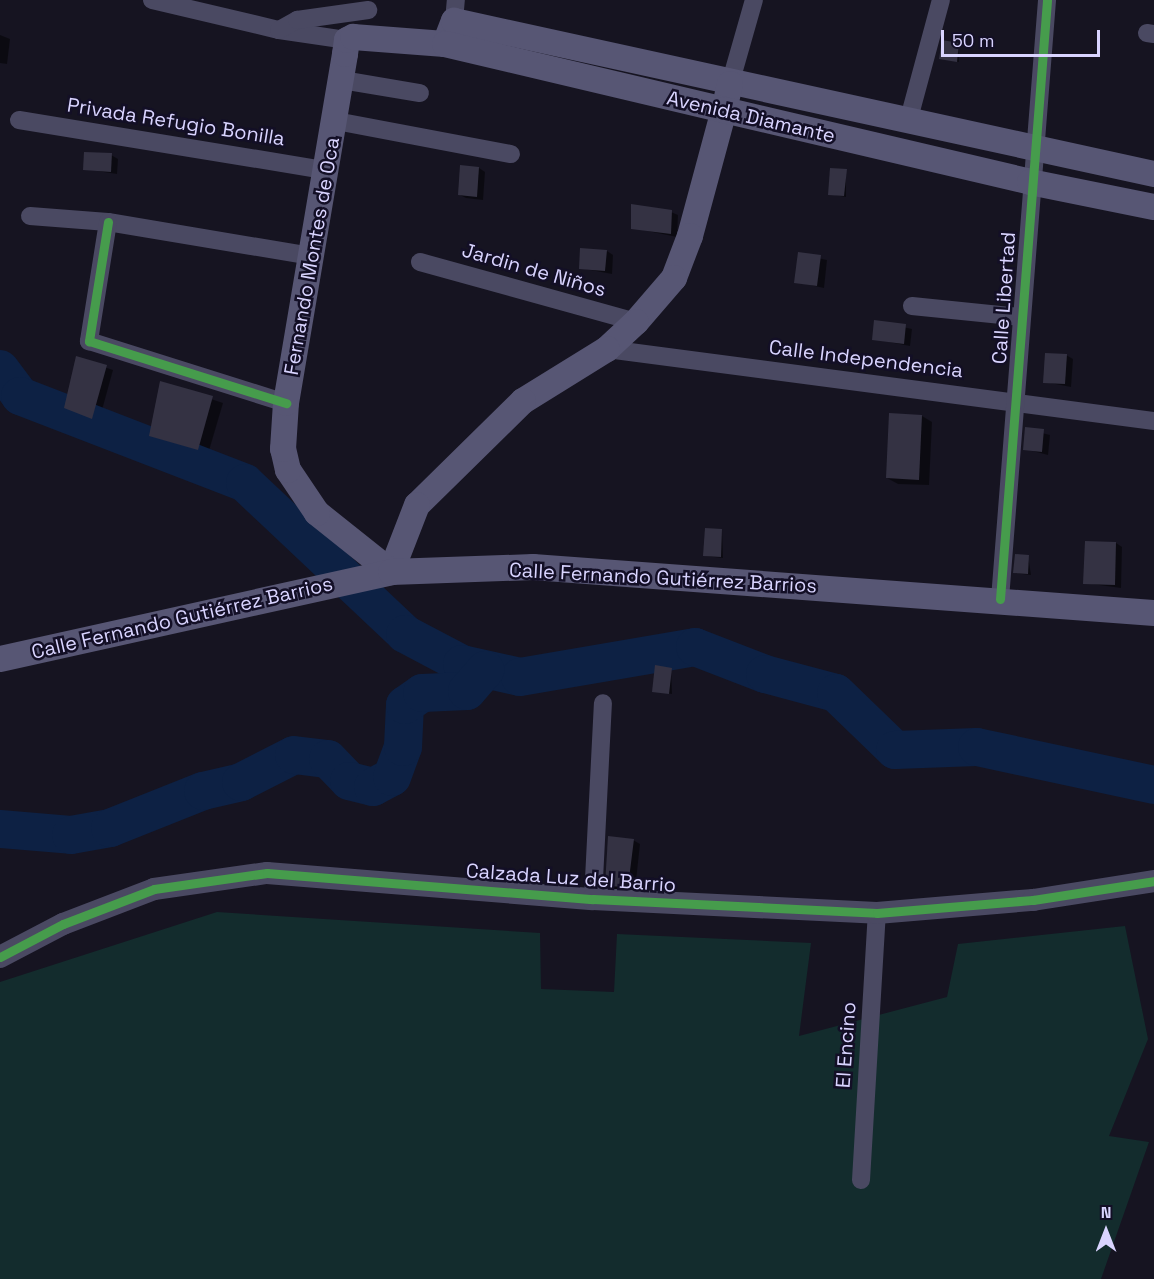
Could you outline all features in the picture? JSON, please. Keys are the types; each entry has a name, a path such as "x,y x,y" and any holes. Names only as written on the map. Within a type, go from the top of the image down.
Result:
{"main road":[{"name":"Avenida Diamante","path":"452,22 724,110 1030,182 1154,207"},
{"name":"Avenida Diamante","path":"347,40 353,37 452,22 1154,174"},
{"name":"Fernando Montes de Oca","path":"347,40 336,121 286,403 283,449 288,470 303,496 317,513 391,573"},
{"path":"391,573 417,505 523,401 607,349 636,322 674,278 690,236 730,84"},
{"name":"Calle Fernando Gutiérrez Barrios","path":"0,659 391,573 533,567 1000,599 1154,613"}],"street":[{"path":"152,0 279,30 347,40"},
{"path":"730,84 754,0"},
{"path":"908,122 941,0"},
{"name":"Calle Libertad","path":"1000,599 1030,182 1035,149 1047,0"},
{"path":"279,30 297,20 368,10"},
{"path":"342,80 420,93"},
{"name":"Privada Refugio Bonilla","path":"19,120 326,170"},
{"path":"336,121 511,154"},
{"path":"30,216 108,222 312,256"},
{"path":"108,222 89,341 286,403"},
{"name":"Jardin de Niños","path":"420,262 636,322"},
{"path":"912,306 1020,317"},
{"name":"Calle Independencia","path":"607,349 1154,420"},
{"path":"593,899 603,703"},
{"name":"Calzada Luz del Barrio","path":"0,957 63,924 154,889 267,873 593,899 877,914 1034,900 1154,881"},
{"name":"El Encino","path":"861,1180 877,914"}],"green space":[{"path":"217,912 540,933 541,989 614,992 617,934 811,943 799,1036 947,997 958,944 1125,926 1148,1039 1109,1136 1149,1142 1101,1279 0,1279 0,982"}],"building":[{"path":"942,40 959,43 957,62 939,59"},
{"path":"84,152 112,153 111,172 83,170"},
{"path":"460,165 479,167 477,197 458,195"},
{"path":"830,168 847,169 844,196 828,195"},
{"path":"631,204 672,210 671,234 631,229"},
{"path":"580,248 607,250 605,271 579,269"},
{"path":"798,252 821,255 817,286 794,283"},
{"path":"874,320 906,324 904,344 872,340"},
{"path":"1045,353 1067,354 1065,384 1043,383"},
{"path":"76,356 107,365 92,419 64,408"},
{"path":"160,381 213,396 198,450 149,436"},
{"path":"889,413 922,415 919,480 886,478"},
{"path":"1025,427 1044,429 1042,452 1023,450"},
{"path":"705,528 722,529 721,557 703,556"},
{"path":"1085,541 1116,542 1115,585 1083,584"},
{"path":"1015,554 1029,555 1028,574 1013,573"},
{"path":"655,665 672,668 669,694 652,692"},
{"path":"608,836 634,839 628,887 605,886"}],"waterway":[{"path":"0,369 20,396 245,483 405,634 462,664 520,677 695,647 765,674 836,693 895,750 977,747 1154,785"},
{"path":"0,829 71,835 110,828 203,791 241,782 294,755 328,759 349,781 373,787 392,777 403,747 405,705 422,693 467,691 485,670"}],"cycle path":[{"path":"1000,599 1047,0"},
{"path":"108,222 89,341 286,403"},
{"path":"0,957 63,924 154,889 267,873 593,899 877,913 1033,900 1154,881"}]}
